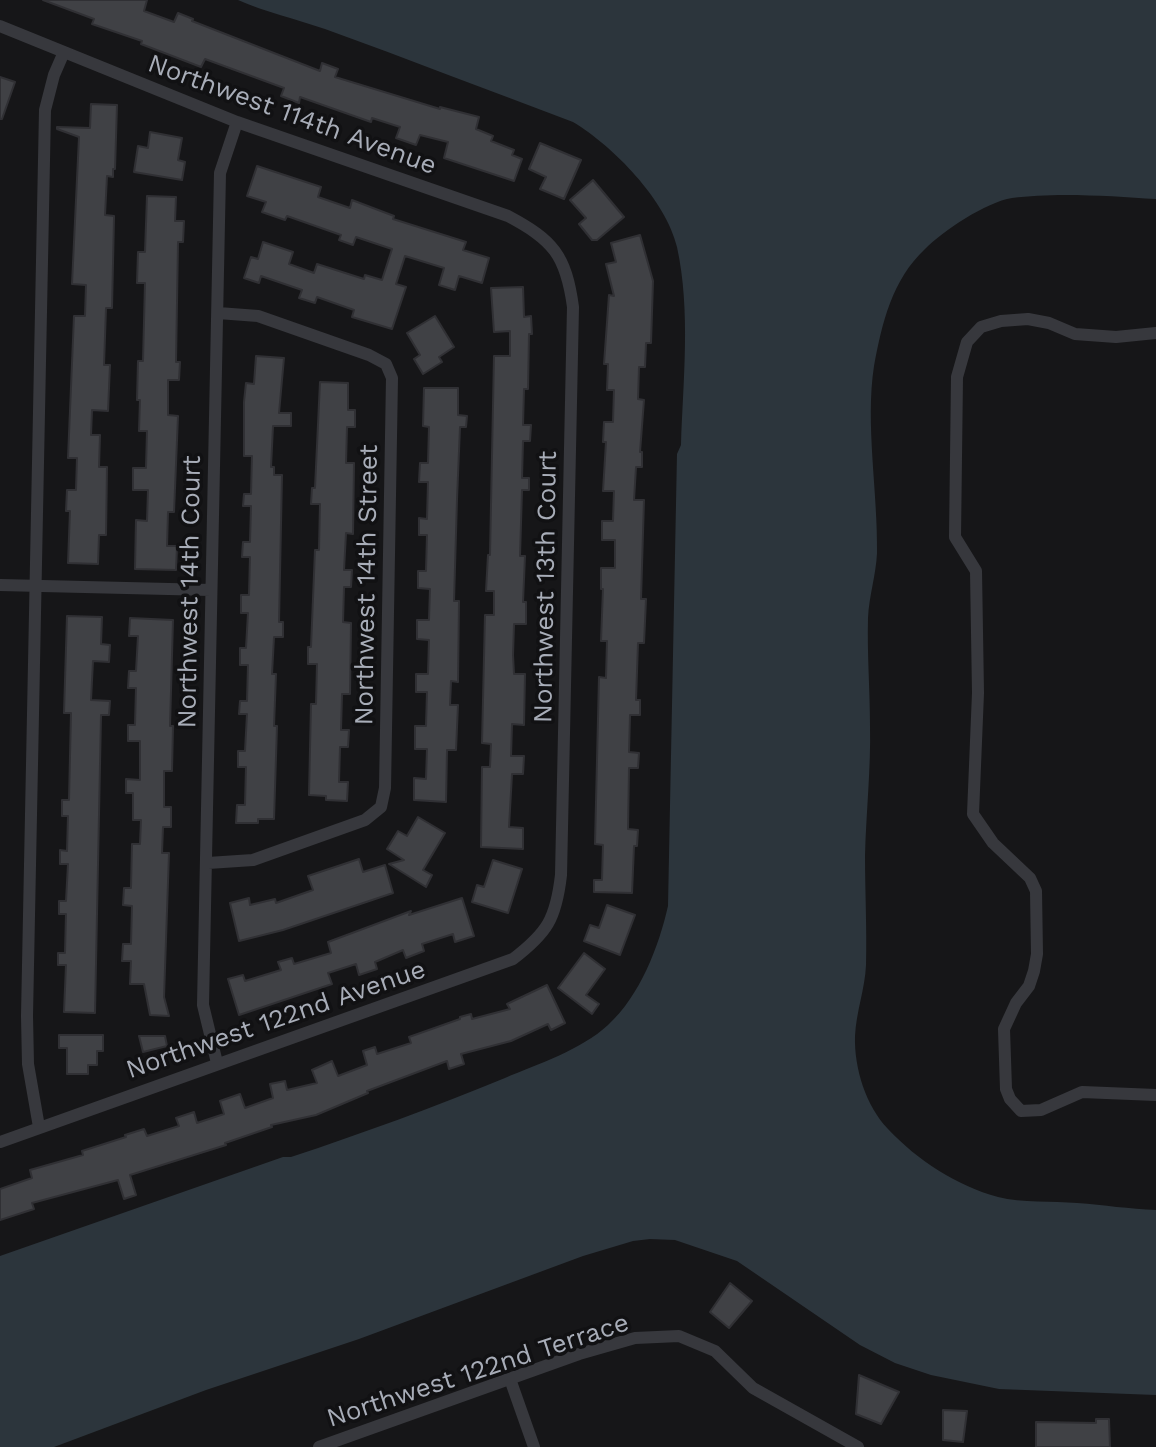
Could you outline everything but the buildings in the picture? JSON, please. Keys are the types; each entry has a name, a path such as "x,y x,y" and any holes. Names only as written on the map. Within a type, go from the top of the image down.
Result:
{"street":[{"name":"Northwest 114th Avenue","path":"0,26 237,122 508,216 540,233 559,257"},
{"path":"39,1127 28,1064 27,1016 45,110 64,52"},
{"name":"Northwest 14th Court","path":"217,1063 203,1005 211,590 220,173 237,122"},
{"name":"Northwest 13th Court","path":"552,919 561,875 573,307 570,281 559,257"},
{"name":"Northwest 14th Street","path":"208,863 253,860 365,820 381,807 386,772 392,378 386,364 369,355 258,316 218,313"},
{"path":"1156,333 1116,337 1075,334 1049,323 1028,319 1001,321 981,327 967,342 957,377 955,537 976,571 978,693 973,814 993,843 1030,878 1036,891 1037,954 1034,971 1029,986 1016,1003 1004,1029 1006,1089 1021,1111 1041,1110 1082,1092 1156,1095"},
{"path":"0,585 211,590"},
{"name":"Northwest 122nd Avenue","path":"0,1142 513,959 538,939 552,919"},
{"name":"Northwest 122nd Terrace","path":"319,1447 635,1338 679,1336 715,1351 753,1388 858,1447"},
{"path":"510,1379 534,1447"}],"shaded area":[{"path":"238,0 1156,0 1156,199 1046,195 1012,198 990,205 966,218 925,249 904,274 885,318 874,366 871,411 877,553 868,618 870,742 865,856 866,965 855,1036 863,1086 880,1120 912,1151 953,1179 1007,1199 1156,1210 1156,1395 999,1389 931,1375 895,1363 860,1345 737,1261 675,1240 650,1239 583,1256 54,1447 0,1447 0,1256 372,1129 572,1049 608,1025 630,1000 653,954 668,906 677,454 681,445 685,346 684,296 677,247 671,229 662,211 636,176 605,145 573,122 325,29"}]}
